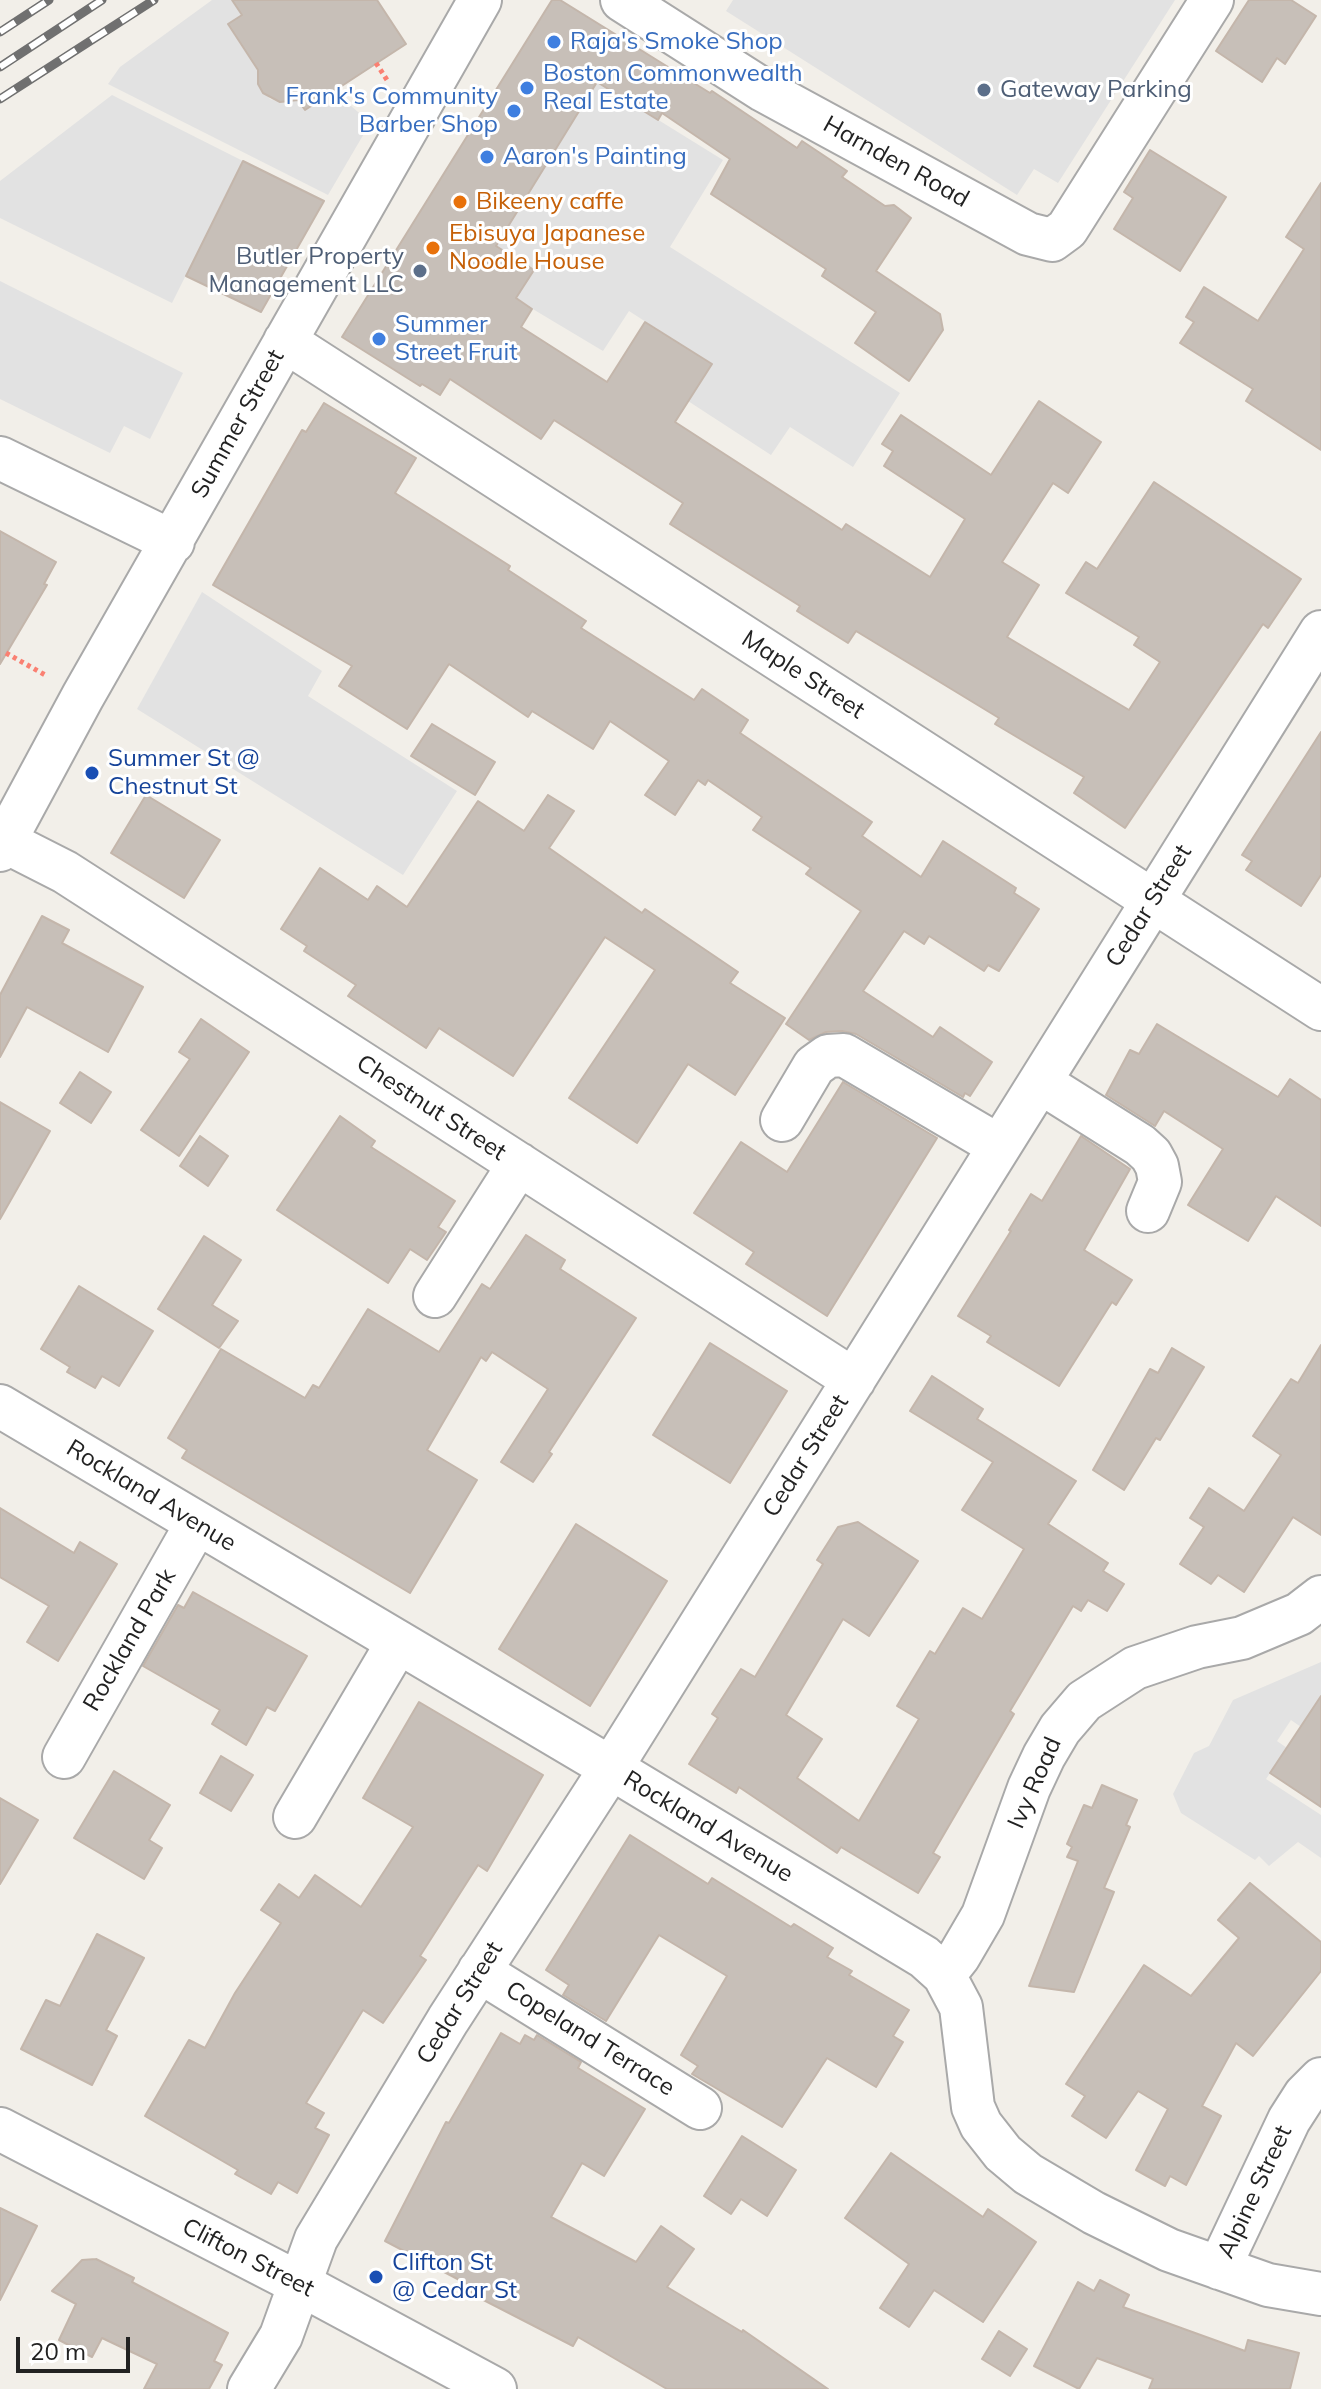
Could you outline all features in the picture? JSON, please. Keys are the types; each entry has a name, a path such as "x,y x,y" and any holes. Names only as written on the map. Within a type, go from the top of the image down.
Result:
{"street":[{"name":"Summer Street","path":"2,843 480,0"},
{"name":"Harnden Road","path":"622,0 763,90 1028,234 1052,240 1067,229 1212,0"},
{"name":"Maple Street","path":"285,341 1321,1009"},
{"path":"0,458 173,542"},
{"name":"Cedar Street","path":"249,2389 281,2336 316,2239 479,1971 611,1768 1321,632"},
{"name":"Chestnut Street","path":"2,843 65,872 854,1380"},
{"path":"782,1120 814,1066 828,1056 844,1055 999,1146"},
{"path":"1040,1082 1151,1155 1160,1182 1148,1211"},
{"path":"435,1296 519,1164"},
{"name":"Rockland Avenue","path":"0,1406 924,1957 944,1975 957,1996 964,2020 973,2107 981,2125 1003,2153 1028,2174 1154,2244 1268,2285 1321,2294"},
{"name":"Rockland Park","path":"64,1757 197,1523"},
{"name":"Ivy Road","path":"944,1975 983,1915 1029,1788 1044,1756 1060,1729 1084,1701 1135,1668 1197,1647 1242,1638 1299,1614 1321,1597"},
{"path":"295,1817 398,1642"},
{"name":"Copeland Terrace","path":"479,1971 700,2108"},
{"name":"Alpine Street","path":"1219,2268 1289,2120 1305,2095 1321,2079"},
{"name":"Clifton Street","path":"0,2129 495,2389"}],"path":[{"path":"6,653 59,682"}],"shaded area":[{"path":"212,0 232,0 242,15 228,25 258,71 258,84 270,99 290,101 334,91 372,120 328,195 108,84 120,67"},
{"name":"Gateway Parking","path":"733,0 1175,0 1058,183 1034,169 1017,195 726,11"},
{"path":"597,82 723,160 670,247 900,393 853,467 790,427 771,455 688,401 711,364 629,311 603,351 516,299 534,270 496,246"},
{"path":"112,95 243,161 172,303 0,218 0,181"},
{"path":"0,281 183,373 150,439 124,426 110,453 0,399"},
{"path":"202,592 322,671 308,696 457,791 403,875 137,709"},
{"path":"1321,1662 1321,1696 1301,1727 1291,1720 1277,1741 1287,1748 1266,1779 1321,1815 1321,1858 1298,1842 1269,1866 1259,1856 1255,1860 1181,1813 1173,1794 1194,1753 1209,1746 1233,1700"}],"building":[{"path":"232,0 377,0 406,44 305,110 298,100 280,102 263,93 258,84 258,70 228,24 242,15"},
{"path":"552,0 560,0 710,93 712,91 797,148 802,141 847,171 842,177 885,206 894,205 911,218 876,271 940,314 943,330 909,381 855,343 876,312 822,276 826,269 711,194 730,159 662,113 658,120 597,82 496,246 534,270 516,298 532,309 521,327 607,382 645,322 712,364 675,422 842,530 846,524 930,577 965,519 884,466 893,451 882,444 901,415 991,475 1039,401 1101,442 1068,493 1053,483 1002,562 1039,585 1007,637 1129,710 1160,662 1134,645 1139,637 1066,593 1086,562 1097,569 1154,482 1301,579 1268,628 1263,624 1125,828 1074,793 1084,777 995,724 999,718 856,631 848,643 797,611 800,606 670,524 683,503 554,420 541,439 450,379 440,395 422,384 420,386 342,337"},
{"path":"1249,0 1291,0 1316,16 1285,64 1277,58 1262,82 1216,51"},
{"path":"1150,150 1226,197 1180,271 1114,229 1133,198 1124,192"},
{"path":"243,161 324,201 261,312 186,276"},
{"path":"1321,183 1321,450 1246,401 1253,389 1180,343 1194,322 1186,317 1204,287 1258,321 1304,249 1286,237"},
{"path":"324,403 416,458 395,493 510,566 508,570 586,621 581,628 694,700 702,689 748,720 740,733 872,822 862,836 921,877 943,841 1016,888 1014,893 1039,909 999,971 988,965 984,971 929,936 924,944 904,931 863,991 933,1037 940,1027 992,1062 970,1096 965,1093 963,1097 856,1034 826,1032 809,1040 786,1024 861,911 806,874 811,868 753,830 762,817 708,780 705,785 698,780 675,815 645,795 669,761 610,721 593,749 532,711 528,717 449,664 407,729 339,686 352,666 213,585 302,430 306,432"},
{"path":"0,531 56,562 44,584 47,585 0,664"},
{"path":"432,724 495,762 475,795 411,756"},
{"path":"1321,732 1321,875 1301,906 1246,870 1252,861 1242,855"},
{"path":"146,795 220,840 184,898 111,853"},
{"path":"548,795 574,811 549,848 642,913 645,909 738,972 730,983 785,1018 735,1095 688,1064 637,1143 569,1098 655,970 605,937 513,1076 439,1028 426,1048 348,996 356,985 304,951 307,946 281,929 320,868 368,900 377,886 407,907 478,801 524,831"},
{"path":"42,916 69,930 62,943 143,987 108,1052 27,1007 0,1057 0,995"},
{"path":"201,1019 249,1052 179,1156 141,1130 190,1059 179,1052"},
{"path":"1157,1024 1278,1097 1290,1079 1321,1100 1321,1226 1276,1196 1248,1241 1188,1205 1223,1149 1164,1111 1155,1126 1106,1095 1130,1050 1139,1054"},
{"path":"80,1072 111,1092 91,1123 60,1103"},
{"path":"843,1082 937,1138 827,1316 746,1264 754,1252 694,1213 741,1142 787,1172"},
{"path":"0,1102 50,1131 0,1219"},
{"path":"340,1116 375,1141 371,1147 455,1201 438,1227 446,1232 427,1260 410,1249 388,1283 277,1210"},
{"path":"200,1136 228,1156 208,1186 180,1166"},
{"path":"1081,1136 1130,1169 1084,1250 1132,1280 1116,1305 1112,1302 1059,1386 987,1342 991,1336 958,1316 1031,1194 1042,1201"},
{"path":"526,1235 565,1260 560,1269 636,1318 549,1452 552,1454 533,1482 501,1462 548,1389 492,1352 486,1361 481,1357 427,1450 477,1480 410,1593 182,1458 187,1450 168,1438 221,1349 305,1398 313,1385 319,1388 368,1309 439,1352 482,1284 490,1289"},
{"path":"204,1236 241,1260 212,1305 238,1321 219,1348 158,1309"},
{"path":"79,1286 153,1331 119,1386 102,1376 95,1388 67,1372 70,1367 41,1349"},
{"path":"710,1343 787,1391 730,1483 653,1435"},
{"path":"1321,1345 1321,1535 1293,1517 1244,1592 1218,1575 1211,1584 1180,1564 1204,1527 1190,1518 1209,1488 1244,1511 1281,1455 1253,1436 1291,1379 1298,1383"},
{"path":"1172,1348 1204,1367 1160,1440 1156,1438 1124,1490 1093,1470 1150,1369 1158,1373"},
{"path":"932,1376 983,1409 977,1419 1076,1481 1048,1524 1108,1563 1103,1571 1124,1584 1107,1611 1088,1600 1081,1611 1073,1606 1010,1711 1014,1714 933,1853 940,1857 918,1893 841,1847 837,1853 739,1787 736,1793 689,1764 718,1718 712,1714 741,1669 755,1677 823,1564 817,1560 838,1527 858,1522 918,1561 869,1636 843,1619 786,1715 822,1739 797,1778 859,1821 919,1719 897,1706 930,1651 935,1654 963,1608 982,1619 1024,1549 962,1510 993,1462 910,1411"},
{"path":"0,1508 74,1553 80,1542 117,1564 58,1661 27,1642 49,1606 0,1577"},
{"path":"576,1524 667,1581 590,1706 499,1649"},
{"path":"193,1592 307,1656 275,1711 267,1707 246,1745 212,1724 220,1710 143,1666 178,1605 184,1608"},
{"path":"1321,1696 1321,1807 1270,1773"},
{"path":"419,1702 543,1775 487,1871 478,1865 420,1956 426,1960 383,2023 363,2010 306,2103 324,2113 315,2128 329,2135 297,2193 278,2182 271,2194 235,2174 238,2170 145,2116 189,2040 205,2048 235,1993 281,1923 261,1910 279,1884 299,1898 315,1875 361,1907 413,1827 363,1798"},
{"path":"221,1756 253,1775 231,1811 200,1793"},
{"path":"114,1771 170,1805 149,1840 162,1848 144,1879 74,1838"},
{"path":"1102,1785 1137,1800 1126,1825 1130,1827 1104,1888 1114,1892 1074,1992 1029,1986 1078,1861 1067,1857 1072,1847 1067,1844 1084,1805 1092,1808"},
{"path":"0,1798 38,1820 0,1884"},
{"path":"630,1835 708,1884 712,1878 791,1927 794,1924 833,1948 827,1957 852,1971 849,1975 909,2010 893,2036 903,2042 876,2087 827,2058 782,2127 692,2074 698,2066 681,2055 727,1976 659,1935 606,2021 563,1995 569,1985 546,1970"},
{"path":"1250,1883 1321,1942 1321,1971 1253,2056 1236,2043 1202,2106 1221,2116 1186,2185 1170,2176 1165,2186 1136,2170 1168,2109 1138,2091 1106,2138 1072,2116 1085,2096 1066,2084 1144,1965 1191,1996 1239,1938 1218,1920"},
{"path":"97,1934 144,1958 106,2030 117,2036 92,2085 21,2049 46,2000 60,2006"},
{"path":"501,2033 520,2044 525,2035 534,2040 537,2035 581,2062 578,2068 645,2109 604,2176 582,2163 551,2217 636,2262 661,2226 694,2249 667,2287 743,2330 828,2389 667,2389 578,2337 573,2346 464,2290 467,2284 385,2241 446,2122 449,2123"},
{"path":"742,2136 796,2170 767,2216 741,2199 731,2214 704,2196"},
{"path":"891,2153 983,2217 988,2209 1036,2242 983,2322 934,2290 909,2327 880,2308 909,2264 845,2218"},
{"path":"0,2208 37,2226 0,2300"},
{"path":"96,2259 134,2278 132,2282 228,2333 214,2361 222,2365 209,2389 144,2389 157,2364 102,2338 92,2357 59,2340 76,2304 52,2291 82,2260"},
{"path":"1100,2280 1129,2295 1123,2307 1245,2351 1248,2340 1299,2353 1290,2389 1149,2389 1153,2379 1097,2358 1079,2389 1034,2366 1078,2282 1094,2291"},
{"path":"999,2331 1027,2349 1010,2376 982,2359"}],"railway":[{"path":"0,32 49,0"},
{"path":"0,67 102,0"},
{"path":"0,99 154,0"}],"place":[{"name":"Raja's Smoke Shop","path":"554,42"},
{"name":"Boston Commonwealth Real Estate","path":"527,88"},
{"name":"Gateway Parking","path":"984,90"},
{"name":"Frank's Community Barber Shop","path":"514,111"},
{"name":"Aaron's Painting","path":"487,157"},
{"name":"Bikeeny caffe","path":"460,202"},
{"name":"Ebisuya Japanese Noodle House","path":"433,248"},
{"name":"Butler Property Management LLC","path":"420,271"},
{"name":"Summer Street Fruit","path":"379,339"},
{"name":"Summer St @ Chestnut St","path":"92,773"},
{"name":"Clifton St @ Cedar St","path":"376,2277"}]}
